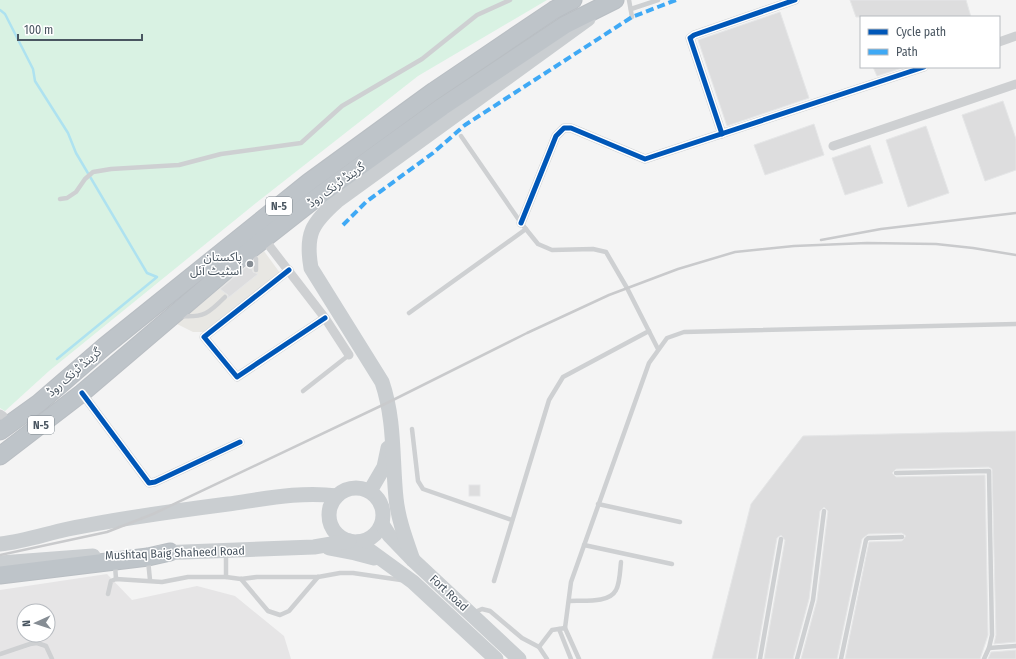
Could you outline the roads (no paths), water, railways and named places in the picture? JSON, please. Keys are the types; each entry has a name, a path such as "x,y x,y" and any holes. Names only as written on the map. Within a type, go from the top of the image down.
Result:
{"highway":[{"name":"گرینڈ ٹرنک روڈ","path":"1,420 62,369 111,341 309,182 434,91 554,10 573,0"},
{"name":"گرینڈ ٹرنک روڈ","path":"0,456 82,393 250,250 320,195 442,108 565,25 614,1"},
{"path":"111,341 131,350"},
{"path":"0,575 148,557 170,552"}],"main road":[{"path":"413,560 396,499 392,425 389,402 382,382 311,268 307,249 311,232 322,214 337,201 614,1"},
{"path":"370,491 384,467 392,425"},
{"path":"349,488 364,488 370,491 380,502 384,517 382,524 372,536 353,541 337,533 330,521 329,512 332,503 337,496 349,488"},
{"path":"0,544 14,543 103,522 153,514 307,494 337,496"},
{"name":"Fort Road","path":"382,524 389,535 413,560 519,659"},
{"name":"Fort Road","path":"353,541 394,567 496,659"},
{"name":"Mushtaq Baig Shaheed Road","path":"0,563 170,552 314,547 353,541"},
{"path":"314,547 355,553 394,567"}],"street":[{"path":"722,134 690,38 694,35 795,0"},
{"path":"1000,42 1016,36"},
{"path":"524,226 556,136 564,128 571,128 633,156 645,159 921,68"},
{"path":"833,146 1016,86"},
{"path":"264,239 325,318 349,355"},
{"path":"289,270 204,337 237,377 325,318"},
{"path":"82,393 149,482 155,482 240,442"}],"lane":[{"path":"60,199 67,198 76,192 85,179 93,172 112,169 178,165 221,154 301,143 342,106 422,59 477,15 510,0"},
{"path":"629,0 632,17"},
{"path":"631,9 658,0"},
{"path":"462,136 538,244 552,250 593,250 606,252 628,288 658,350"},
{"path":"409,313 524,226"},
{"path":"250,250 256,259 256,270"},
{"path":"172,315 192,317 209,313 226,297"},
{"path":"579,659 565,628 571,582 649,363 667,338 684,332 1016,324"},
{"path":"494,581 550,400 562,377 649,331"},
{"path":"303,391 349,355"},
{"path":"412,429 418,481 424,489 512,520"},
{"path":"896,473 989,470 992,635 989,648 984,659"},
{"path":"598,504 680,522"},
{"path":"797,659 813,600 824,511"},
{"path":"841,659 866,540 868,538 902,537"},
{"path":"760,659 781,539"},
{"path":"584,544 672,564"},
{"path":"226,550 226,577"},
{"path":"148,557 150,580"},
{"path":"114,561 116,579"},
{"path":"569,601 606,599 612,596 617,589 621,562"},
{"path":"108,594 111,582 116,579 150,580 162,582 188,577 226,577 241,579 353,573 412,582"},
{"path":"241,579 268,611 280,616 289,611 318,576"},
{"path":"471,614 482,609 487,610 522,638 539,647 548,659"},
{"path":"539,647 552,630 565,628"},
{"path":"559,629 571,659"},
{"path":"0,654 37,643 46,646 51,659"},
{"path":"989,648 1016,646"}],"waterway":[{"path":"0,10 5,14 33,69 35,81 68,133 76,153 147,273 157,277 57,359"}],"railway":[{"path":"821,240 881,229 1016,213"},
{"path":"0,555 107,532 153,514 389,402 527,333 609,295 678,269 735,252 794,246 867,243 936,244 1016,255"}],"place":[{"name":"پاکستان اسٹیٹ آئل","path":"250,264"}]}
